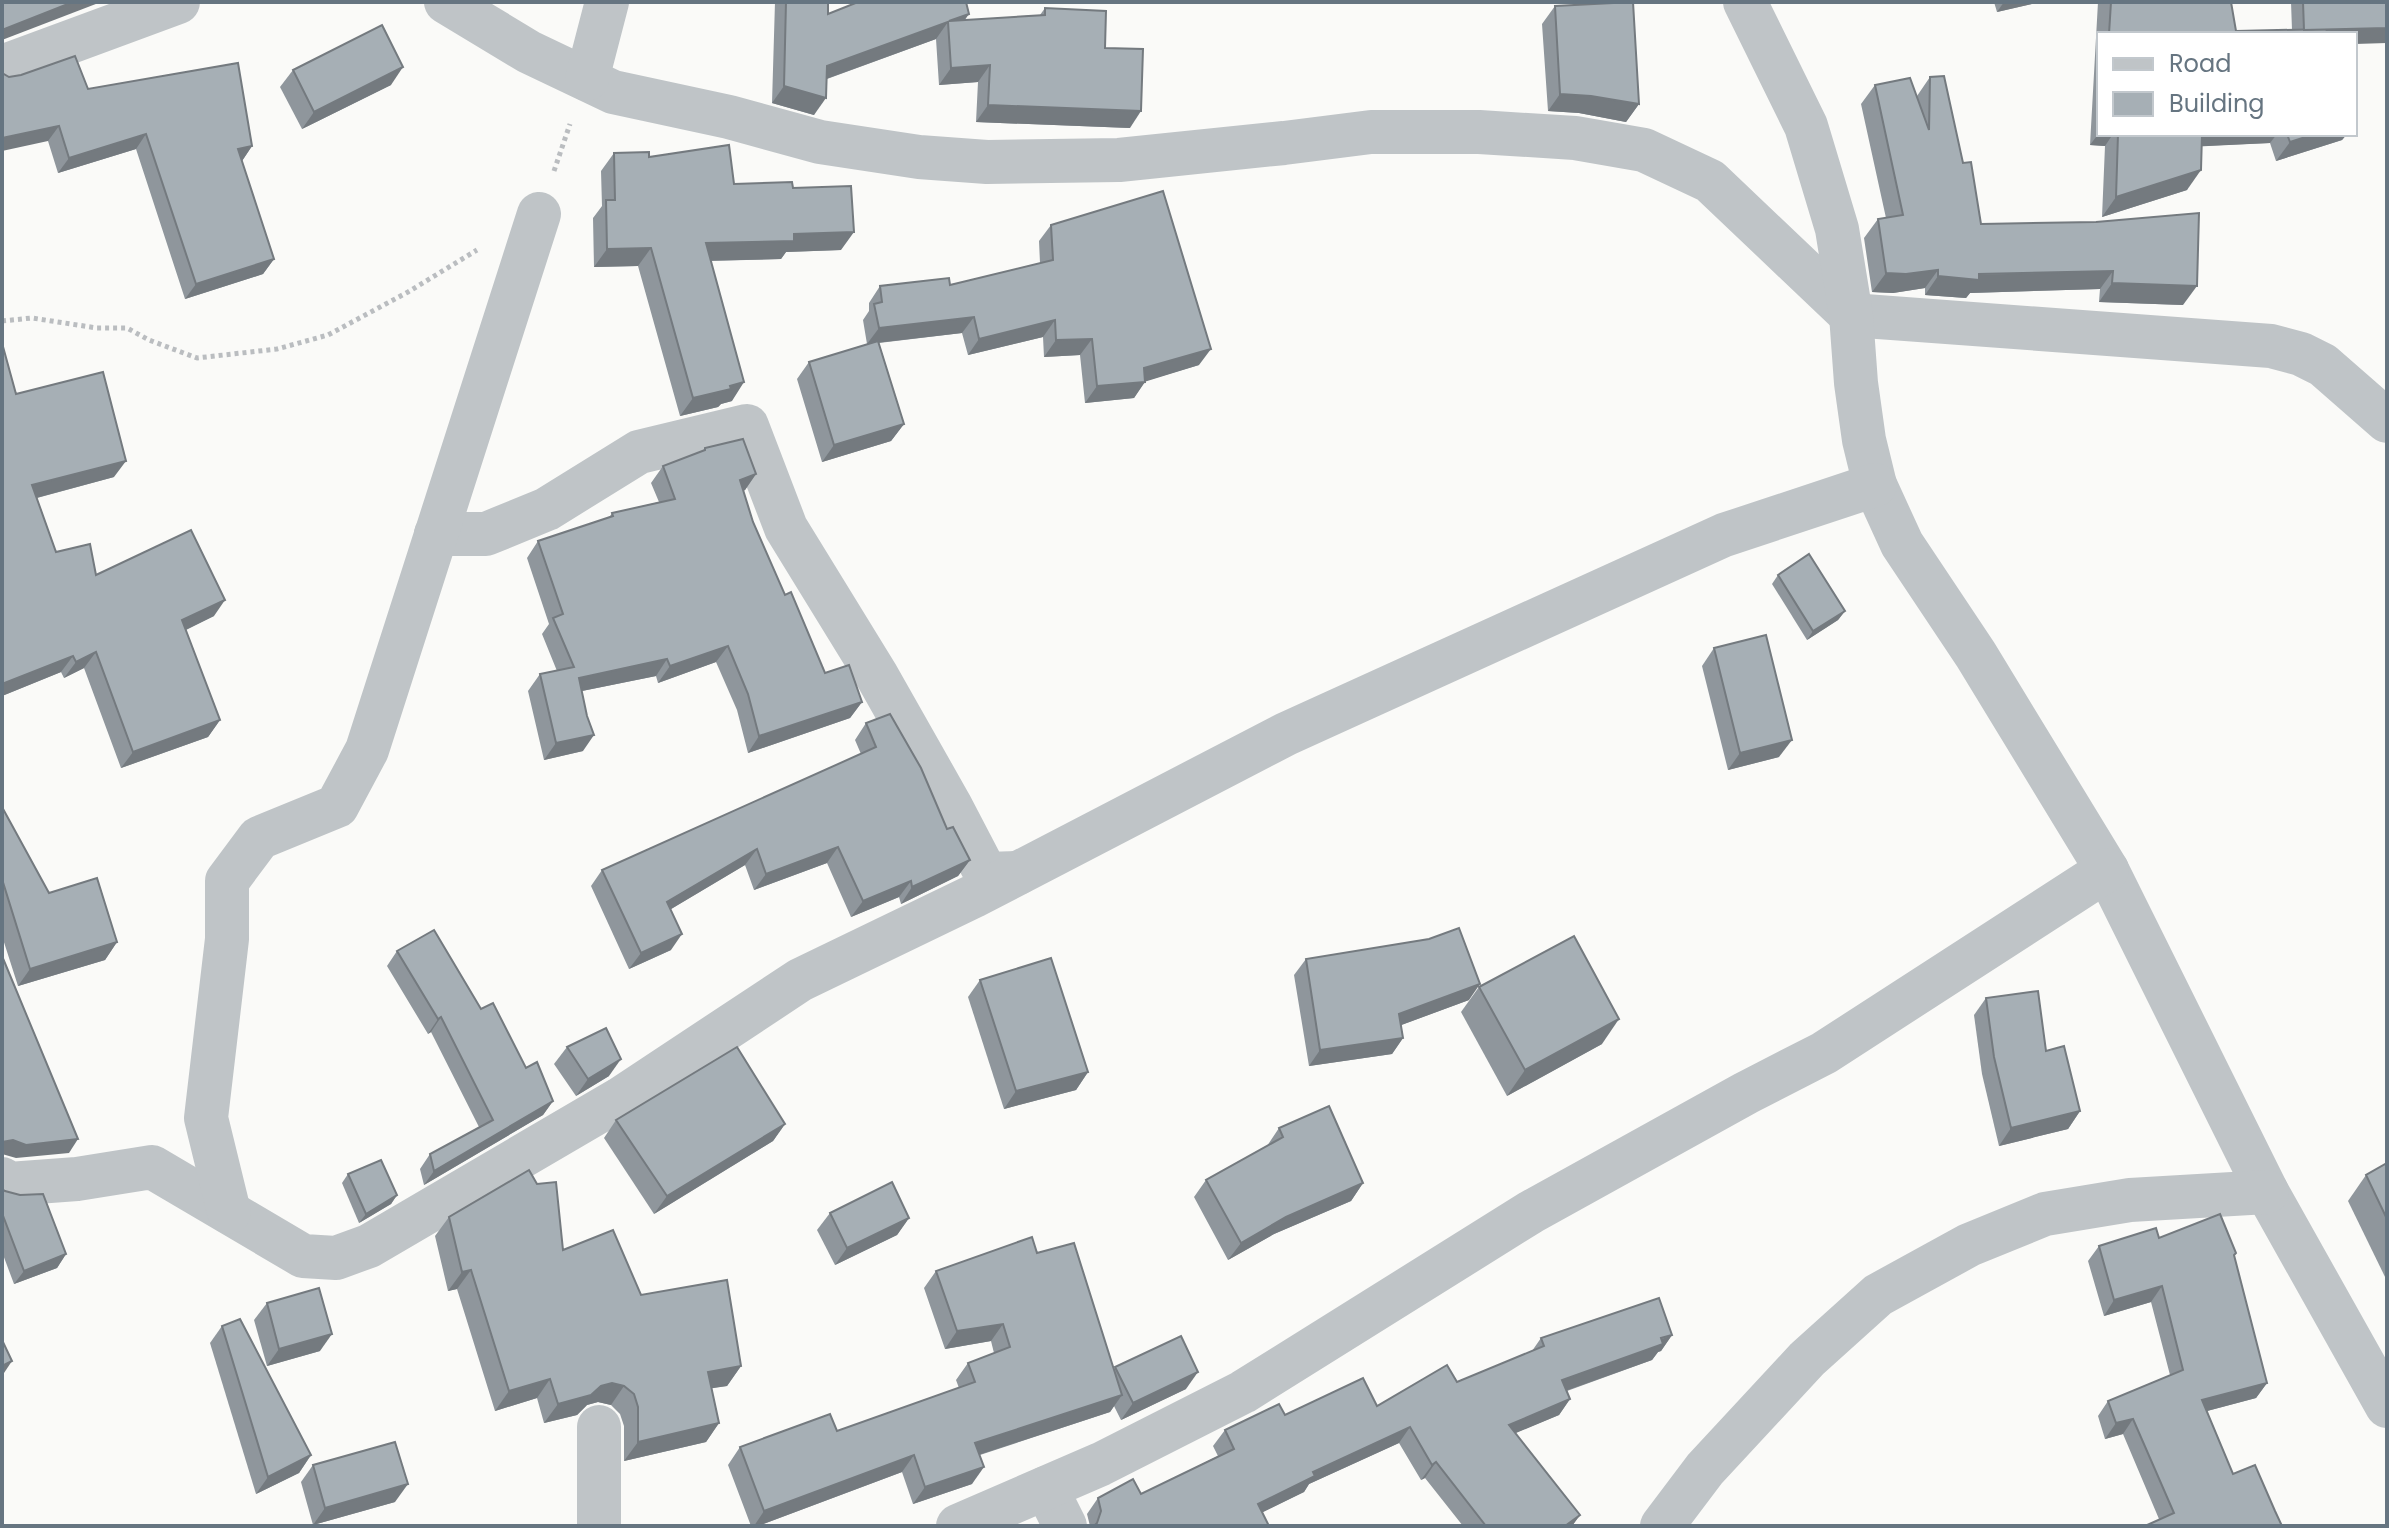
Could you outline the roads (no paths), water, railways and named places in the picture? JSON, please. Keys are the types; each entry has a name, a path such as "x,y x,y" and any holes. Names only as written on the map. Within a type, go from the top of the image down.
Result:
{"street":[{"path":"2,67 178,2"},
{"path":"446,2 529,52 613,92 729,117 820,142 919,157 987,162 1119,160 1371,132 1492,132 1575,138 1644,150 1710,181 1851,315 2271,346 2301,354 2323,365 2387,421"},
{"path":"587,79 607,2"},
{"path":"1745,2 1806,126 1837,229 1851,315 1864,440 1875,485 1902,544 1976,655 2107,870 2267,1192 2387,1406"},
{"path":"229,1212 206,1118 227,939 227,881 259,838 337,806 367,750 539,214"},
{"path":"436,534 486,534 547,509 639,452 747,426 786,528 877,676 986,874 1018,873"},
{"path":"2,1179 9,1184 77,1179 152,1167 303,1256 336,1258 369,1246 620,1099 800,980 1018,873 1286,734 1724,535 1875,485"},
{"path":"958,1526 1055,1507 1101,1464 1243,1392 1531,1212 1824,1053 2107,870"},
{"path":"1662,1526 1705,1469 1807,1359 1878,1295 1969,1245 2045,1214 2130,1200 2267,1192"},
{"path":"599,1427 599,1526"}]}
